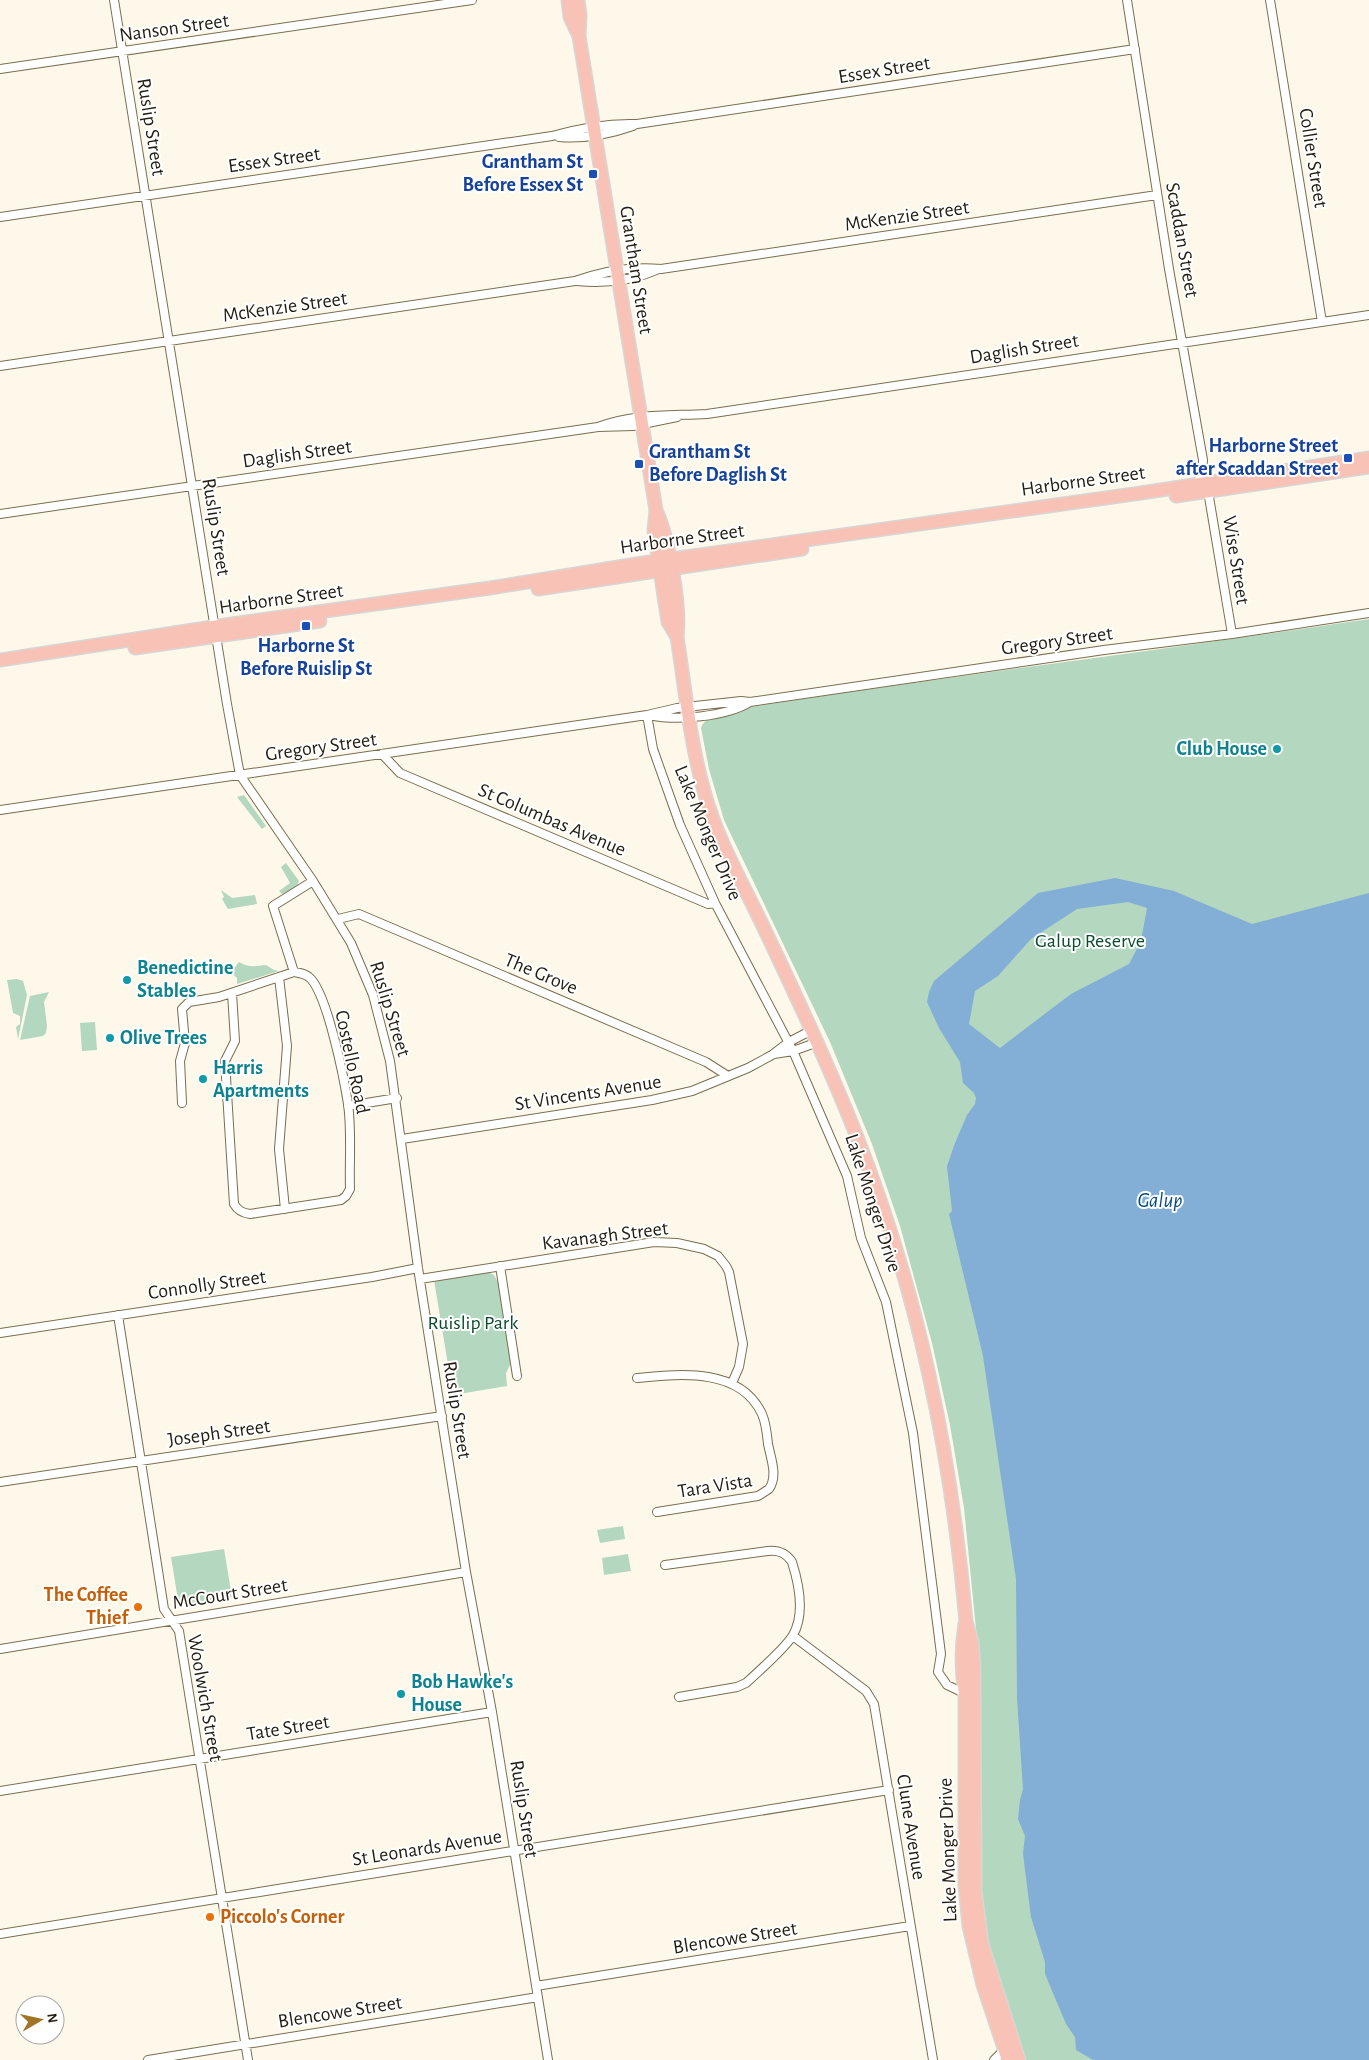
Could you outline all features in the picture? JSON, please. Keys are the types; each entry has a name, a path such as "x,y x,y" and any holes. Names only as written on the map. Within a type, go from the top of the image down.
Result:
{"main road":[{"name":"Grantham Street","path":"568,0 570,17 579,36"},
{"name":"Grantham Street","path":"578,0 580,15 579,36 656,510 664,529 665,565 679,621 676,637 694,741"},
{"name":"Harborne Street","path":"665,565 1369,458"},
{"name":"Harborne Street","path":"0,668 216,631 490,588 936,529 1369,467"},
{"name":"Harborne Street","path":"0,660 216,631"},
{"name":"Lake Monger Drive","path":"694,741 704,791 718,834 818,1042 880,1199 907,1284 927,1360 952,1489 966,1621 972,1642 974,1667 969,1695 964,1886 969,1926 983,1985 1006,2055"},
{"name":"Lake Monger Drive","path":"969,1695 975,1890 982,1944 1019,2060"}],"street":[{"name":"Ruslip Street","path":"114,0 240,775 313,881 351,943 373,995 390,1061 397,1098 418,1268 466,1572 492,1712 548,2060"},
{"name":"Nanson Street","path":"0,70 472,0"},
{"name":"Scaddan Street","path":"1127,0 1203,460 1202,474 1197,483"},
{"name":"Collier Street","path":"1270,0 1322,322"},
{"name":"Essex Street","path":"0,217 594,131 615,123 637,124 1135,49"},
{"name":"McKenzie Street","path":"0,366 575,281 593,275 618,275 640,267 661,269 1158,195"},
{"name":"Daglish Street","path":"0,514 598,426 617,420 641,420 708,414 1183,341 1369,315"},
{"name":"Wise Street","path":"1208,491 1232,634"},
{"name":"Gregory Street","path":"0,810 647,715 665,710 689,712 742,701 750,702 1369,613"},
{"name":"Lake Monger Drive","path":"647,715 653,749 680,825 715,903 793,1051 847,1176 862,1238 886,1302 914,1433 941,1654 938,1672 947,1685 969,1695"},
{"name":"St Columbas Avenue","path":"382,754 400,773 708,904 715,903"},
{"path":"182,1104 180,1060 185,1043 182,1009 189,1002 232,993 294,972 273,906 313,881"},
{"name":"The Grove","path":"338,919 359,914 706,1062 728,1076"},
{"name":"Costello Road","path":"285,1209 341,1200 350,1189 348,1106 334,1038 323,1003 311,979 305,974 294,972"},
{"path":"232,993 235,1041 225,1061 234,1204 240,1212 250,1214 285,1209 279,1149 287,1046 279,977"},
{"name":"St Vincents Avenue","path":"402,1139 659,1099 692,1091 748,1068 772,1055 788,1042 812,1030"},
{"name":"St Vincents Avenue","path":"772,1055 793,1051 818,1042"},
{"path":"348,1106 397,1098"},
{"name":"Kavanagh Street","path":"420,1279 654,1242 677,1243 713,1252 722,1260 729,1272 743,1335 742,1360 732,1383"},
{"path":"500,1266 517,1376"},
{"name":"Connolly Street","path":"0,1333 372,1277 418,1268"},
{"name":"Woolwich Street","path":"118,1315 164,1609 179,1631 248,2060"},
{"path":"637,1378 685,1375 732,1383"},
{"name":"Tara Vista","path":"656,1512 758,1496 767,1492 771,1486 774,1474 763,1416 755,1403 732,1383"},
{"name":"Joseph Street","path":"0,1482 442,1416"},
{"path":"665,1565 768,1551 784,1553 788,1556 794,1570 800,1606 793,1636 746,1683 737,1687 679,1697"},
{"name":"McCourt Street","path":"0,1649 466,1572"},
{"name":"Clune Avenue","path":"793,1636 871,1696 874,1704 933,2060"},
{"name":"Tate Street","path":"0,1791 492,1712"},
{"name":"St Leonards Avenue","path":"0,1934 889,1790"},
{"name":"Blencowe Street","path":"536,1986 910,1926"},
{"name":"Blencowe Street","path":"148,2060 538,1997"},
{"path":"994,2060 1006,2055"}],"green space":[{"name":"Galup","path":"1369,619 1369,2060 1024,2060 987,1943 980,1887 979,1705 976,1629 964,1508 950,1425 932,1343 900,1226 872,1144 830,1042 724,820 709,769 701,728 704,722 715,715 751,707"},
{"path":"244,795 266,826 262,829 237,797"},
{"path":"286,863 299,881 296,888 282,894 279,891 290,883 281,867"},
{"path":"221,890 232,898 255,895 257,904 228,909 222,899 224,897"},
{"path":"239,962 249,966 266,965 279,971 237,984 237,978 231,972"},
{"path":"17,979 23,981 27,995 18,1039 16,1027 20,1024 20,1016 13,1013 7,980"},
{"path":"49,992 44,1002 46,1033 43,1036 20,1040 30,996"},
{"path":"95,1022 97,1050 82,1051 80,1023"},
{"name":"Ruislip Park","path":"486,1271 494,1275 499,1284 512,1361 506,1373 507,1386 453,1395 434,1280"},
{"path":"623,1526 625,1539 600,1543 597,1530"},
{"path":"224,1549 232,1597 179,1606 171,1557"},
{"path":"628,1554 631,1571 604,1575 602,1558"}],"water":[{"name":"Galup","path":"1115,878 1174,891 1252,924 1369,893 1369,2060 1093,2060 1076,2050 1075,2037 1066,2024 1045,1974 1045,1962 1031,1917 1023,1854 1025,1836 1018,1819 1023,1789 1017,1698 1016,1579 983,1356 949,1214 952,1211 947,1166 955,1143 967,1115 975,1104 976,1098 974,1093 963,1083 960,1062 939,1028 927,1002 934,981 1038,893","holes":["1128,902 1147,908 1141,941 1129,964 1071,994 1000,1048 969,1024 975,991 998,976 1031,939 1077,909"]}],"place":[{"name":"Grantham St Before Essex St","path":"593,174"},
{"name":"Harborne Street after Scaddan Street","path":"1348,458"},
{"name":"Grantham St Before Daglish St","path":"639,464"},
{"name":"Harborne St Before Ruislip St","path":"306,626"},
{"name":"Club House","path":"1277,749"},
{"name":"Benedictine Stables","path":"127,980"},
{"name":"Olive Trees","path":"110,1038"},
{"name":"Harris Apartments","path":"203,1079"},
{"name":"The Coffee Thief","path":"138,1607"},
{"name":"Bob Hawke's House","path":"401,1694"},
{"name":"Piccolo's Corner","path":"210,1917"}],"park label":[{"name":"Galup Reserve","path":"1090,941"}]}
